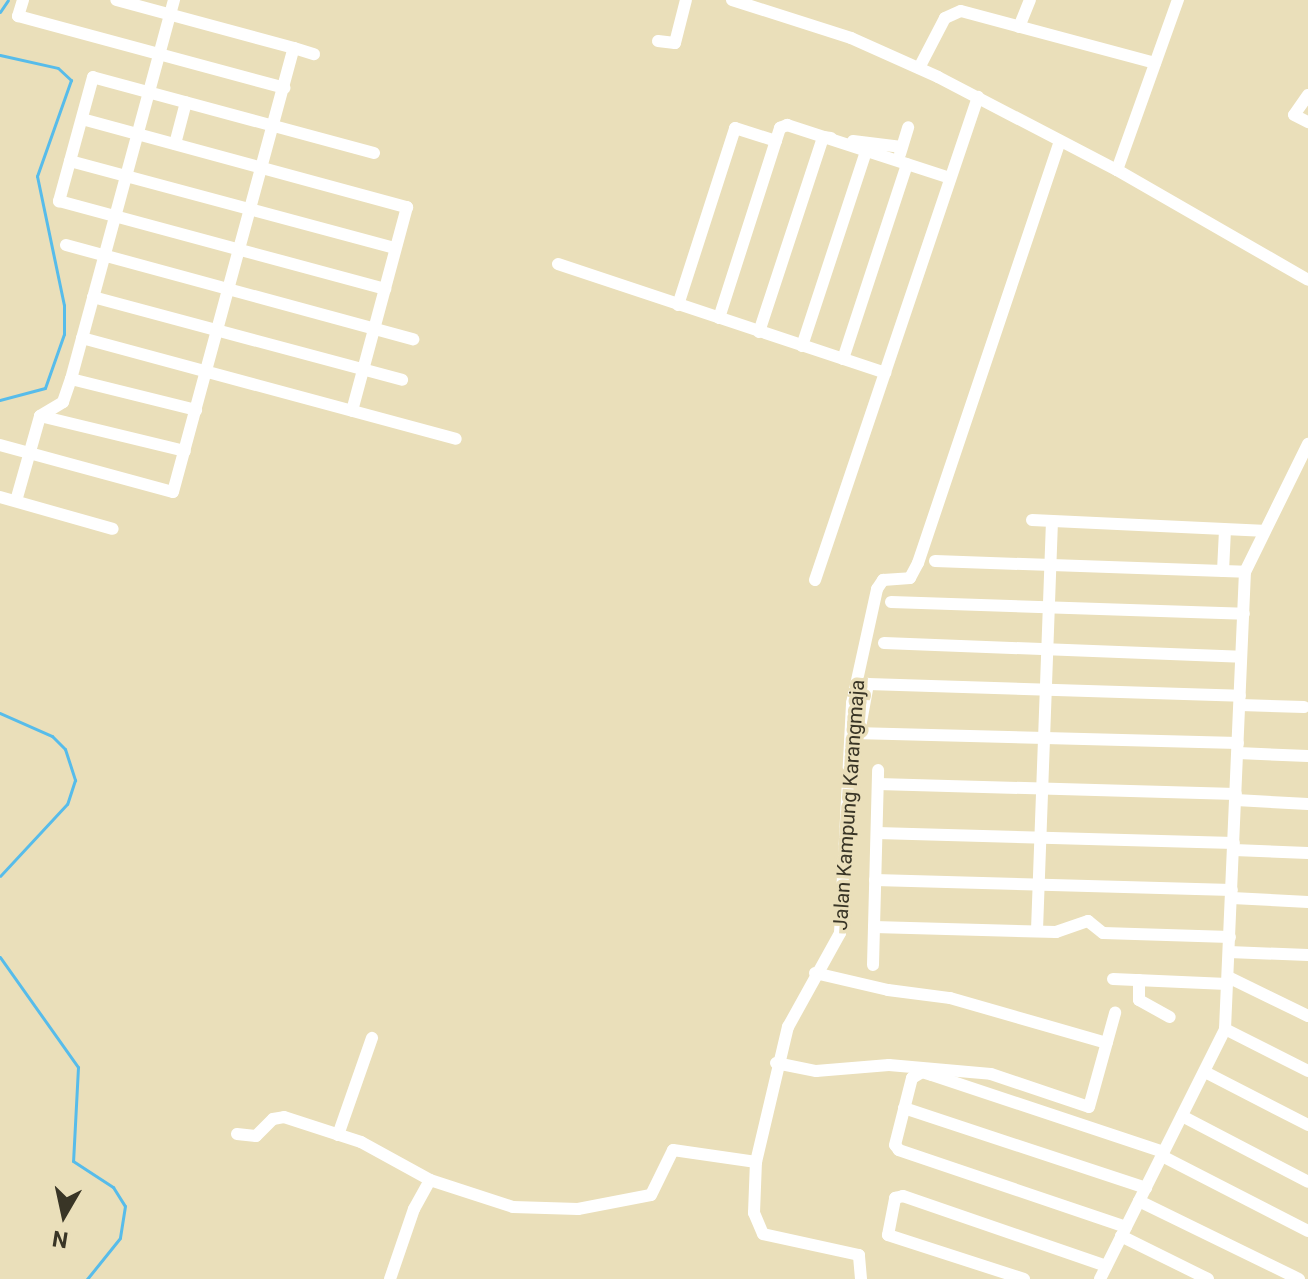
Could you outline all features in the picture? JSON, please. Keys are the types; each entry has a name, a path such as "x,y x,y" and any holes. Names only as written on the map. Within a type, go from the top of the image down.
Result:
{"street":[{"path":"23,0 18,16 284,88"},
{"path":"116,0 314,54"},
{"path":"16,501 40,416 63,402 71,379 174,0"},
{"path":"658,41 674,44 686,0"},
{"path":"732,0 851,38 919,68 1117,170 1308,280"},
{"path":"1019,27 1030,0"},
{"path":"1117,170 1178,0"},
{"path":"919,68 951,12 1155,63"},
{"path":"0,445 173,492 294,48"},
{"path":"374,153 93,77 59,201 385,289"},
{"path":"1308,95 1294,115 1308,122"},
{"path":"815,580 978,97"},
{"path":"175,144 186,102"},
{"path":"82,119 407,207 352,411"},
{"path":"719,318 780,128 787,125 950,178"},
{"path":"843,359 902,162 902,147 908,127"},
{"path":"678,305 735,128 776,141"},
{"path":"823,137 902,147"},
{"path":"759,332 823,137"},
{"name":"Jalan Kampung Karangmaja","path":"861,1279 859,1255 763,1234 754,1213 756,1162 776,1063 798,1002 841,926 855,733 854,691 878,584 910,578 918,563 1060,142"},
{"path":"802,346 866,151"},
{"path":"70,161 395,248"},
{"path":"66,245 413,339"},
{"path":"558,264 885,373"},
{"path":"93,297 402,380"},
{"path":"82,338 456,439"},
{"path":"71,379 196,410"},
{"path":"40,416 185,451"},
{"path":"1103,1272 1225,1029 1245,572 1262,531 1308,444"},
{"path":"0,497 113,529"},
{"path":"1032,520 1262,531"},
{"path":"1037,930 1052,521"},
{"path":"1223,571 1225,530"},
{"path":"935,561 1245,572"},
{"path":"891,602 1244,614"},
{"path":"884,643 1241,657"},
{"path":"1304,707 1240,700 1045,689 868,684 855,733 1044,738 1238,748 1308,756"},
{"path":"873,965 878,770"},
{"path":"878,784 1043,787 1308,804"},
{"path":"877,833 1041,836 1308,853"},
{"path":"875,880 1040,883 1232,894 1308,902"},
{"path":"874,927 1056,932 1088,921 1103,933 1230,937"},
{"path":"1229,952 1308,955"},
{"path":"815,973 888,990 950,998 1107,1043"},
{"path":"1113,979 1228,980 1308,1016"},
{"path":"1139,980 1139,1000 1170,1017"},
{"path":"776,1063 816,1071 889,1065 991,1074 1089,1107 1115,1013"},
{"path":"1225,1029 1308,1071"},
{"path":"338,1135 372,1038"},
{"path":"1208,1279 1123,1232 899,1150 895,1145 912,1078 922,1072 1163,1154 1308,1231"},
{"path":"1205,1072 1308,1125"},
{"path":"904,1108 1146,1188"},
{"path":"1182,1116 1308,1182"},
{"path":"237,1134 259,1135 279,1117 338,1135 430,1180 513,1207 578,1209 651,1195 673,1150 756,1162"},
{"path":"390,1279 414,1209 430,1180"},
{"path":"1024,1279 888,1235 895,1198 903,1196 1116,1279"},
{"path":"1139,1201 1299,1279"}],"waterway":[{"path":"0,12 8,0"},
{"path":"0,55 58,68 71,80 37,176 64,305 64,334 45,388 0,400"},
{"path":"0,713 52,736 65,749 75,780 67,804 0,876"},
{"path":"0,957 78,1067 73,1161 113,1187 125,1206 120,1238 87,1279"}]}
